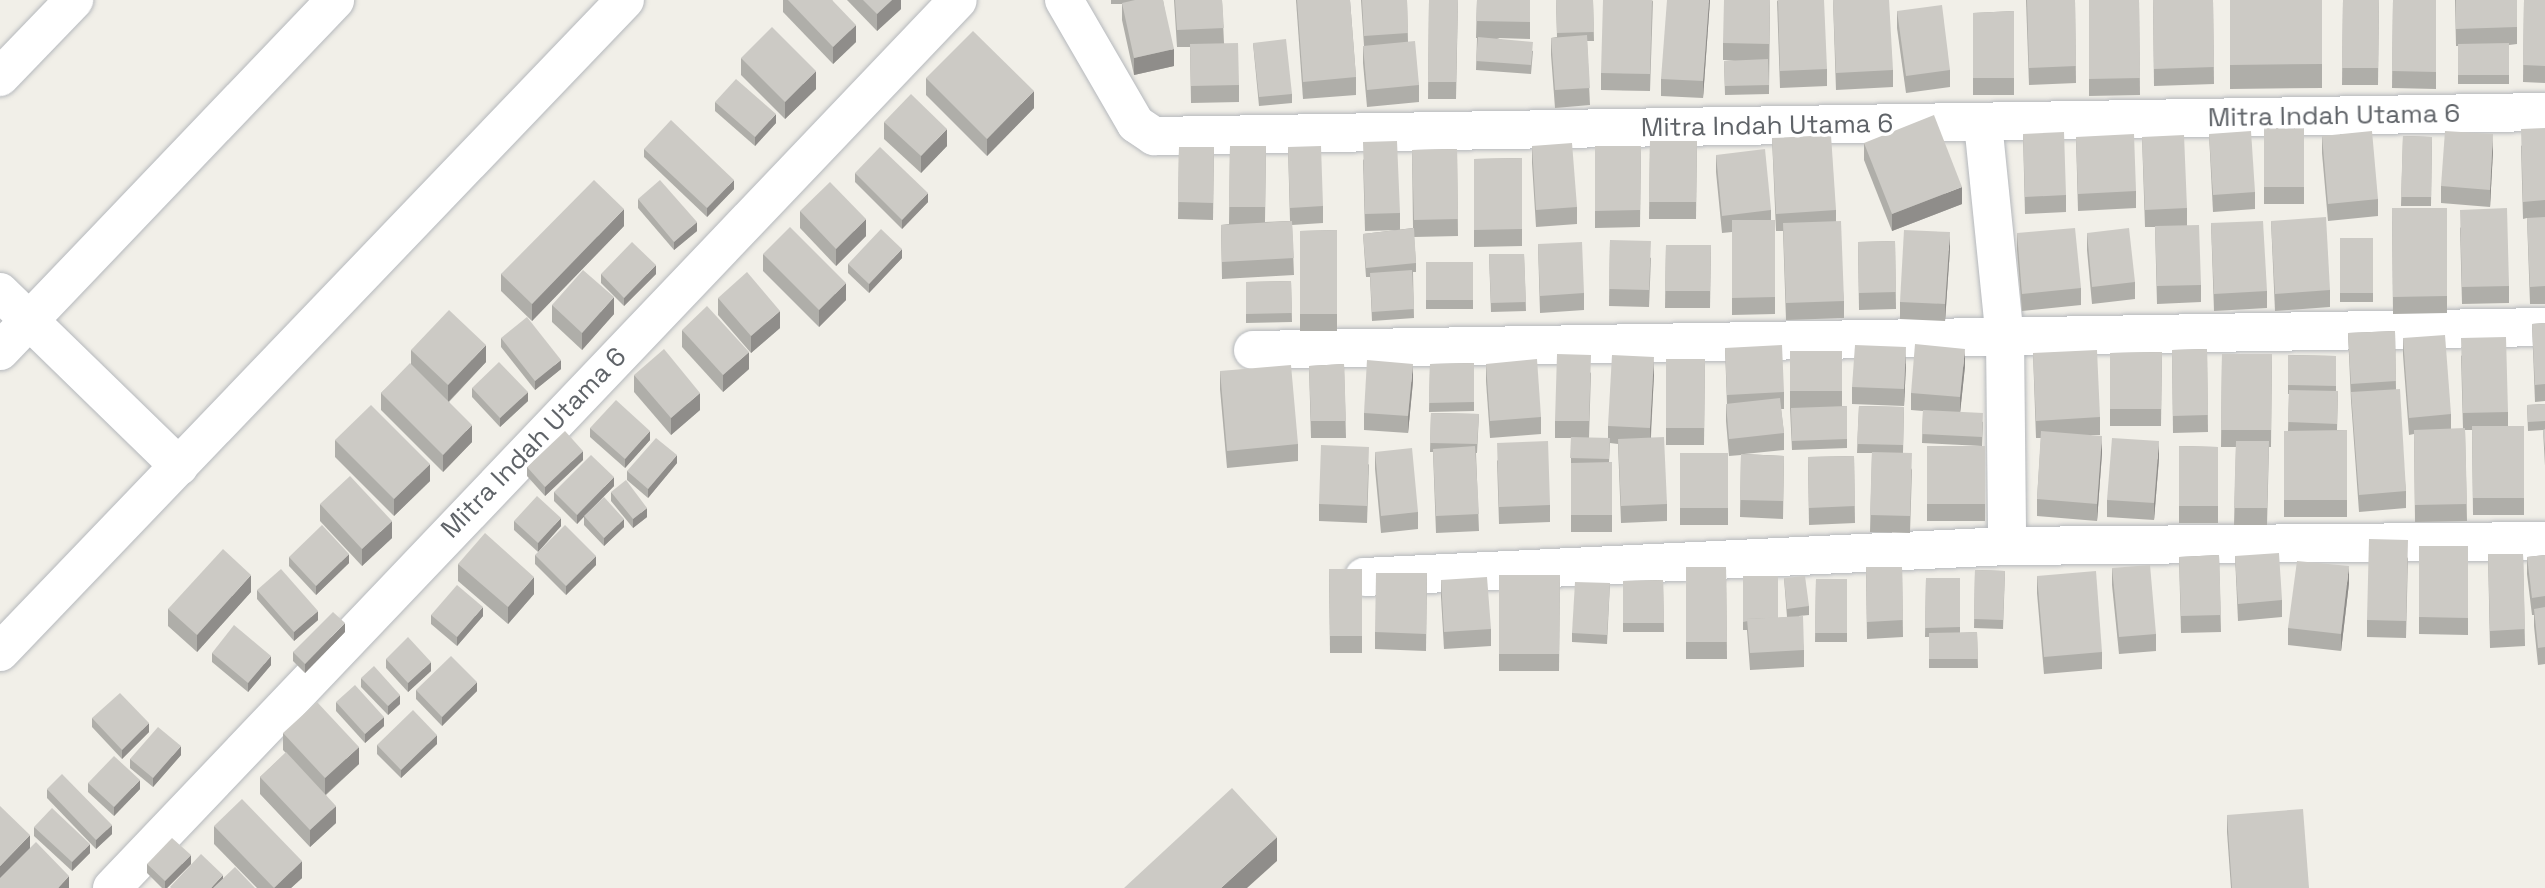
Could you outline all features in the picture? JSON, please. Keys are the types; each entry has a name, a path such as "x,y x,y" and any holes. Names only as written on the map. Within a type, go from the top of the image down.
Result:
{"street":[{"path":"0,78 74,0"},
{"path":"0,351 335,0"},
{"path":"0,652 625,0"},
{"name":"Mitra Indah Utama 6","path":"113,888 958,0"},
{"name":"Mitra Indah Utama 6","path":"1064,0 1136,124 1154,136 2545,112"},
{"path":"1983,123 2004,338 2007,546"},
{"path":"0,292 179,466"},
{"path":"1253,350 2545,327"},
{"path":"1364,577 2007,546 2545,541"}],"building":[{"path":"788,0 832,0 856,25 833,47"},
{"path":"863,0 892,0 877,14"},
{"path":"1163,0 1174,49 1134,58 1122,3"},
{"path":"1175,0 1222,0 1224,28 1177,30"},
{"path":"1297,0 1350,0 1356,77 1303,82"},
{"path":"1362,0 1407,0 1408,33 1364,36"},
{"path":"1429,0 1458,0 1456,82 1428,82"},
{"path":"1477,0 1530,0 1530,22 1476,21"},
{"path":"1556,0 1593,0 1594,32 1557,33"},
{"path":"1603,0 1652,0 1650,74 1601,73"},
{"path":"1667,0 1709,0 1703,81 1661,79"},
{"path":"1724,0 1770,0 1769,44 1723,43"},
{"path":"1778,0 1824,0 1827,69 1780,71"},
{"path":"1833,0 1889,0 1893,70 1836,73"},
{"path":"2027,0 2075,0 2076,66 2029,68"},
{"path":"2089,0 2139,0 2140,78 2089,79"},
{"path":"2153,0 2213,0 2214,67 2154,69"},
{"path":"2230,0 2322,0 2322,64 2230,65"},
{"path":"2343,0 2379,0 2378,68 2342,68"},
{"path":"2393,0 2436,0 2436,72 2392,71"},
{"path":"2456,0 2517,0 2517,27 2456,29"},
{"path":"2524,0 2545,0 2545,66 2523,65"},
{"path":"1942,5 1950,70 1906,76 1897,11"},
{"path":"2014,11 2014,78 1973,78 1973,13"},
{"path":"772,27 816,71 785,102 741,58"},
{"path":"973,31 1034,91 987,139 926,78"},
{"path":"1587,35 1590,88 1555,90 1551,38"},
{"path":"1478,37 1533,42 1531,65 1476,61"},
{"path":"1286,39 1292,94 1259,97 1253,43"},
{"path":"1415,41 1419,85 1367,90 1363,46"},
{"path":"1238,43 1239,85 1191,86 1190,44"},
{"path":"2509,43 2509,75 2458,75 2458,44"},
{"path":"1768,59 1769,85 1725,86 1724,61"},
{"path":"736,79 776,114 755,137 715,102"},
{"path":"911,94 947,129 921,156 884,122"},
{"path":"1934,115 1962,187 1892,214 1864,143"},
{"path":"671,120 734,180 707,208 644,149"},
{"path":"2264,128 2304,128 2304,187 2264,187"},
{"path":"2545,128 2545,200 2523,202 2521,129"},
{"path":"2251,131 2255,192 2213,195 2209,134"},
{"path":"2372,131 2378,199 2328,204 2322,136"},
{"path":"2445,131 2493,134 2490,190 2441,186"},
{"path":"2064,132 2066,195 2025,197 2023,134"},
{"path":"2134,134 2136,191 2078,194 2076,137"},
{"path":"1831,135 1836,210 1776,214 1772,138"},
{"path":"2184,135 2187,208 2145,210 2142,137"},
{"path":"2403,136 2432,137 2431,197 2401,197"},
{"path":"1397,141 1400,213 1365,214 1363,142"},
{"path":"1650,141 1697,141 1696,202 1649,202"},
{"path":"1572,143 1577,207 1536,210 1532,146"},
{"path":"1230,146 1266,146 1265,207 1229,207"},
{"path":"1321,146 1323,206 1290,208 1288,147"},
{"path":"1595,146 1641,146 1640,210 1595,211"},
{"path":"880,147 928,193 902,220 855,173"},
{"path":"1179,147 1214,147 1213,203 1178,202"},
{"path":"1457,149 1458,219 1414,220 1412,150"},
{"path":"1765,149 1771,210 1722,216 1716,155"},
{"path":"1522,158 1522,229 1474,230 1474,159"},
{"path":"594,180 624,209 532,304 501,274"},
{"path":"660,180 697,222 674,242 638,199"},
{"path":"830,182 866,219 836,249 800,211"},
{"path":"2392,208 2447,208 2447,296 2393,297"},
{"path":"2507,208 2509,286 2462,287 2460,210"},
{"path":"2326,217 2330,290 2275,294 2271,221"},
{"path":"2545,217 2545,286 2530,287 2527,218"},
{"path":"1732,220 1775,220 1775,297 1732,298"},
{"path":"1292,221 1294,258 1222,262 1221,225"},
{"path":"1841,221 1844,301 1786,303 1783,223"},
{"path":"2263,221 2267,291 2214,294 2211,223"},
{"path":"2199,225 2201,285 2157,286 2155,226"},
{"path":"790,227 846,283 819,310 763,254"},
{"path":"1414,228 1416,263 1366,268 1363,234"},
{"path":"2075,228 2081,288 2022,294 2017,233"},
{"path":"2129,228 2135,282 2092,287 2087,233"},
{"path":"881,229 902,249 869,284 848,264"},
{"path":"1337,230 1337,314 1300,314 1300,231"},
{"path":"1904,230 1950,232 1945,304 1900,302"},
{"path":"2340,238 2373,238 2373,293 2340,293"},
{"path":"1610,240 1651,241 1649,290 1609,289"},
{"path":"1895,241 1896,292 1859,293 1858,242"},
{"path":"632,242 656,265 624,298 601,274"},
{"path":"1582,242 1584,293 1540,296 1538,244"},
{"path":"1666,245 1711,245 1710,291 1665,291"},
{"path":"1489,254 1524,254 1526,302 1491,303"},
{"path":"1426,262 1473,262 1473,300 1426,300"},
{"path":"583,270 614,297 582,333 552,305"},
{"path":"1412,270 1414,309 1372,312 1370,273"},
{"path":"747,272 780,311 751,336 718,298"},
{"path":"1291,281 1292,313 1246,314 1246,282"},
{"path":"707,306 749,352 723,375 682,330"},
{"path":"449,310 486,345 448,385 411,350"},
{"path":"527,317 561,360 535,381 501,338"},
{"path":"2545,323 2545,384 2535,385 2532,324"},
{"path":"2395,331 2396,381 2351,384 2348,333"},
{"path":"2445,335 2451,414 2409,418 2403,338"},
{"path":"2506,337 2508,412 2463,413 2461,338"},
{"path":"1915,344 1965,349 1960,397 1911,393"},
{"path":"1782,345 1784,392 1727,395 1725,348"},
{"path":"1855,345 1906,347 1904,389 1852,387"},
{"path":"664,349 700,393 671,418 634,375"},
{"path":"2207,349 2208,415 2173,416 2172,350"},
{"path":"2097,350 2100,417 2036,421 2033,353"},
{"path":"1790,351 1842,351 1842,391 1790,391"},
{"path":"2162,352 2161,409 2110,409 2110,353"},
{"path":"1557,354 1591,355 1589,421 1555,421"},
{"path":"2222,354 2272,354 2271,430 2221,430"},
{"path":"1612,355 1654,357 1650,428 1608,426"},
{"path":"2288,355 2336,356 2336,386 2288,385"},
{"path":"1537,359 1541,417 1490,421 1486,364"},
{"path":"1666,359 1705,359 1704,428 1666,428"},
{"path":"1367,360 1413,364 1408,416 1364,413"},
{"path":"499,362 528,392 500,418 472,388"},
{"path":"410,363 472,425 443,455 381,393"},
{"path":"1474,363 1474,402 1429,403 1430,364"},
{"path":"1344,364 1346,421 1311,421 1309,366"},
{"path":"1291,365 1298,444 1227,451 1220,371"},
{"path":"2400,389 2406,491 2359,495 2351,392"},
{"path":"2289,390 2338,391 2337,424 2288,422"},
{"path":"1780,398 1784,433 1729,439 1726,404"},
{"path":"616,400 650,431 625,459 590,428"},
{"path":"2545,404 2545,421 2528,422 2527,405"},
{"path":"371,405 430,464 394,499 335,440"},
{"path":"1847,406 1847,439 1792,441 1791,408"},
{"path":"1859,406 1904,407 1903,445 1857,444"},
{"path":"1923,410 1983,413 1982,437 1922,434"},
{"path":"1431,413 1479,414 1477,444 1430,443"},
{"path":"2472,426 2524,426 2524,498 2473,498"},
{"path":"2465,428 2467,504 2415,505 2414,430"},
{"path":"2347,430 2347,500 2284,500 2284,431"},
{"path":"565,431 583,451 545,487 527,467"},
{"path":"2041,431 2102,436 2097,504 2037,499"},
{"path":"1571,437 1610,438 1609,459 1570,458"},
{"path":"1664,437 1667,504 1621,506 1618,439"},
{"path":"656,438 677,455 648,489 627,471"},
{"path":"2112,438 2159,441 2154,503 2107,500"},
{"path":"1548,441 1550,505 1499,507 1497,443"},
{"path":"2236,441 2269,441 2267,508 2234,508"},
{"path":"1321,445 1369,447 1367,506 1319,504"},
{"path":"1475,446 1479,514 1436,516 1433,449"},
{"path":"1927,446 1985,446 1985,504 1927,504"},
{"path":"2179,446 2218,447 2218,506 2179,506"},
{"path":"1412,448 1418,512 1381,516 1375,452"},
{"path":"1872,452 1912,453 1910,516 1870,515"},
{"path":"1680,453 1728,453 1728,508 1680,508"},
{"path":"1741,454 1784,456 1783,501 1740,500"},
{"path":"591,455 614,477 577,515 554,492"},
{"path":"1854,456 1855,506 1809,508 1808,457"},
{"path":"1612,462 1612,515 1571,515 1571,463"},
{"path":"350,476 392,521 362,549 320,504"},
{"path":"626,480 647,508 633,519 611,492"},
{"path":"537,496 561,518 538,543 514,521"},
{"path":"604,497 624,519 604,538 584,516"},
{"path":"322,525 349,554 316,586 289,557"},
{"path":"565,525 596,556 566,586 535,555"},
{"path":"485,533 534,577 508,607 458,564"},
{"path":"2369,539 2408,540 2406,621 2367,620"},
{"path":"2419,546 2468,546 2468,618 2419,617"},
{"path":"223,549 251,575 197,635 168,609"},
{"path":"2279,553 2282,600 2238,604 2235,556"},
{"path":"2488,554 2523,554 2525,629 2490,631"},
{"path":"2219,555 2221,615 2181,616 2179,557"},
{"path":"2545,555 2545,596 2532,598 2527,557"},
{"path":"2297,561 2349,566 2341,634 2288,628"},
{"path":"2150,565 2156,634 2119,637 2112,568"},
{"path":"1686,567 1726,567 1727,642 1686,642"},
{"path":"1866,567 1902,567 1903,620 1867,622"},
{"path":"281,569 318,611 294,632 257,590"},
{"path":"1329,569 1362,569 1362,636 1330,636"},
{"path":"1975,570 2005,571 2003,620 1974,619"},
{"path":"2096,571 2102,652 2044,657 2037,576"},
{"path":"1376,573 1427,573 1426,634 1375,632"},
{"path":"1499,575 1560,575 1559,654 1499,654"},
{"path":"1743,576 1778,576 1778,618 1747,619 1748,621 1743,622"},
{"path":"1805,576 1809,606 1787,609 1784,578"},
{"path":"1487,577 1491,629 1444,632 1441,580"},
{"path":"1926,578 1960,578 1960,627 1925,628"},
{"path":"1816,579 1847,579 1847,633 1815,633"},
{"path":"1663,580 1664,623 1623,623 1623,581"},
{"path":"1575,582 1610,583 1607,635 1572,633"},
{"path":"457,585 483,607 457,637 431,615"},
{"path":"2545,607 2545,647 2538,648 2534,609"},
{"path":"333,612 345,623 305,664 293,652"},
{"path":"1803,616 1804,650 1750,653 1747,619"},
{"path":"234,625 271,656 248,683 212,653"},
{"path":"1977,632 1978,659 1929,659 1929,633"},
{"path":"408,637 431,662 408,683 386,659"},
{"path":"451,656 477,682 442,717 416,690"},
{"path":"374,666 400,695 388,706 361,678"},
{"path":"355,685 384,717 365,734 336,702"},
{"path":"120,693 149,723 122,750 92,718"},
{"path":"317,702 359,747 325,778 283,733"},
{"path":"413,710 437,735 401,770 377,745"},
{"path":"158,727 181,746 153,778 130,759"},
{"path":"286,752 336,806 310,830 260,777"},
{"path":"114,756 140,780 114,807 88,783"},
{"path":"62,774 112,825 96,840 47,789"},
{"path":"1232,788 1277,837 1221,888 1124,888"},
{"path":"242,799 302,861 274,888 214,826"},
{"path":"0,806 30,835 0,866"},
{"path":"52,808 90,844 72,862 34,827"},
{"path":"2303,809 2309,888 2232,888 2227,815"},
{"path":"172,838 191,855 165,881 147,864"},
{"path":"36,842 69,876 58,888 0,888 0,878"},
{"path":"201,854 223,875 211,888 171,888 170,887"},
{"path":"235,867 255,888 213,888"}]}
